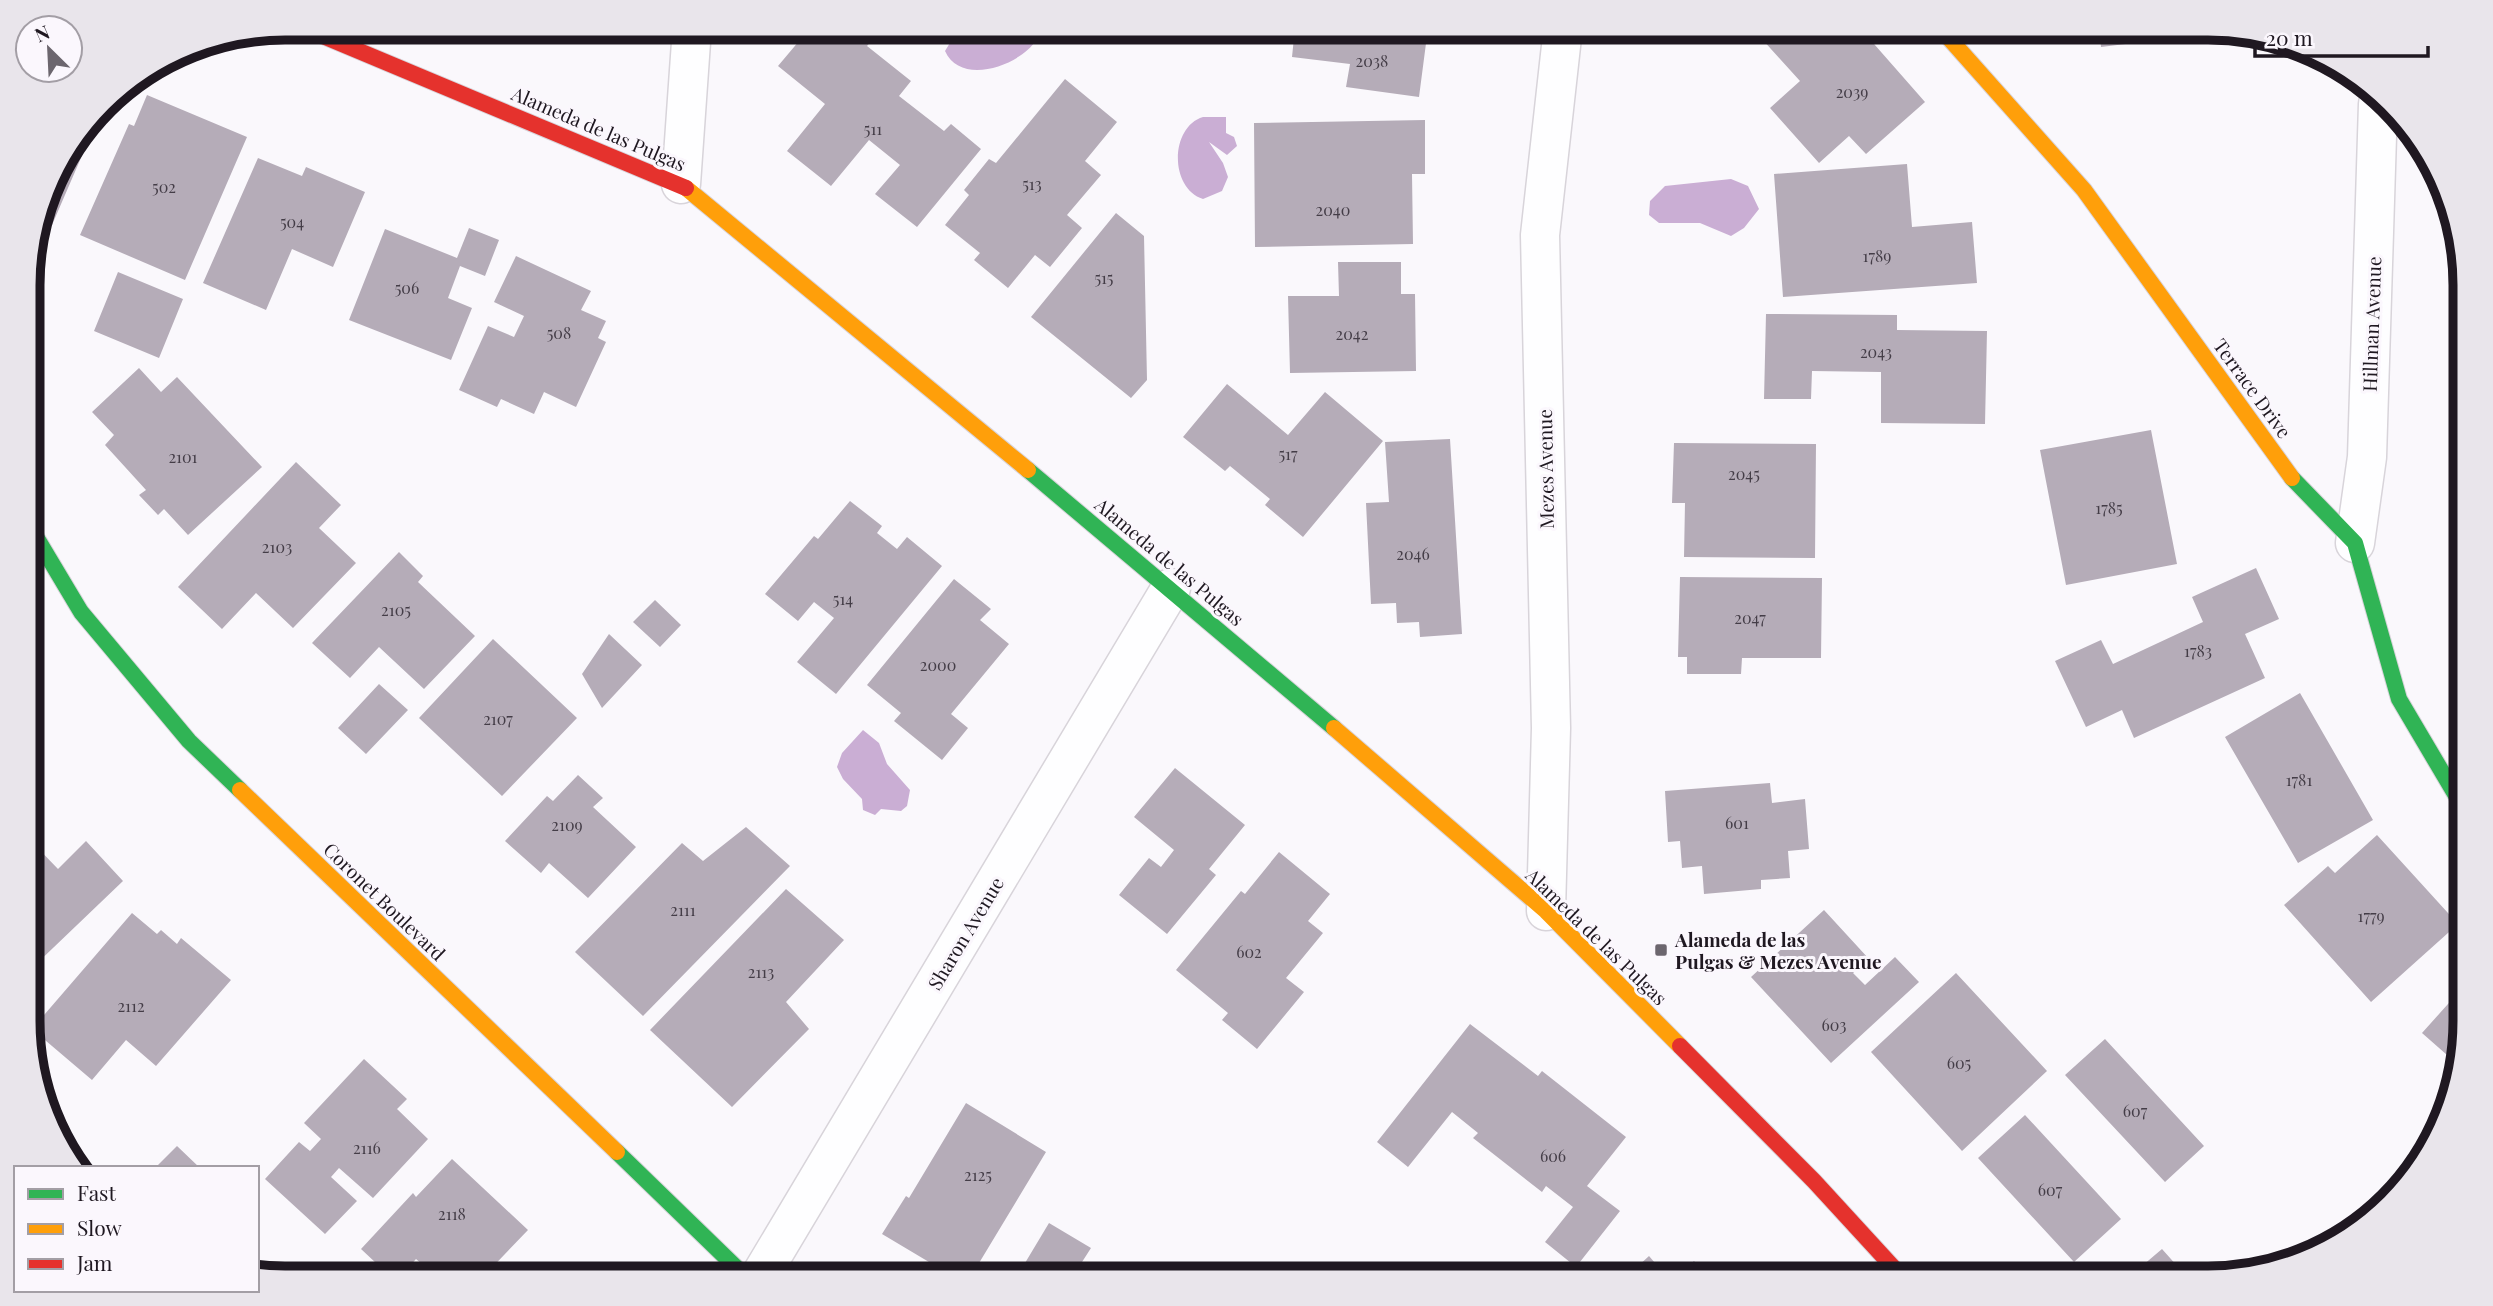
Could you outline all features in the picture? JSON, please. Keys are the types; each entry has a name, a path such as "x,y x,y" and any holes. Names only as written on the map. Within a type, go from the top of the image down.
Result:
{"main road":[{"name":"Terrace Drive","path":"1951,40 2084,190 2298,486 2355,543 2399,699 2453,790"},
{"name":"Alameda de las Pulgas","path":"335,41 681,184 1171,588 1546,911 1814,1181 1891,1265"},
{"name":"Coronet Boulevard","path":"41,545 80,612 189,741 734,1266"}],"street":[{"name":"Mezes Avenue","path":"1546,911 1551,728 1540,234 1562,40"},
{"path":"681,184 691,41"},
{"name":"Hillman Avenue","path":"2355,543 2367,457 2378,110"},
{"name":"Sharon Avenue","path":"765,1266 1171,588"}],"shaded area":[{"path":"951,41 1035,41 1018,57 1005,64 977,70 964,68 953,62 945,51"},
{"path":"1203,117 1226,117 1226,133 1234,137 1237,146 1227,155 1209,142 1223,163 1228,177 1222,191 1203,199 1192,193 1184,183 1178,158 1184,132 1192,123"},
{"path":"1731,179 1748,186 1759,209 1744,228 1731,236 1700,223 1659,223 1649,215 1650,201 1665,186"},
{"path":"863,730 879,743 887,764 910,790 907,806 901,811 881,809 875,815 863,810 862,799 843,779 837,767 842,753"}],"building":[{"path":"1294,40 1426,40 1419,97 1346,87 1350,64 1292,57"},
{"path":"1763,40 1871,40 1925,102 1866,154 1849,136 1819,163 1770,108 1800,81"},
{"path":"2100,40 2158,40 2101,47"},
{"path":"799,41 871,41 867,46 911,81 899,96 944,131 951,124 981,149 917,227 875,194 900,165 869,140 831,186 787,151 825,104 778,66"},
{"path":"1065,79 1117,122 1085,161 1101,175 1067,215 1082,228 1050,267 1035,255 1008,288 974,260 980,253 945,225 969,195 964,190 989,159 996,163"},
{"path":"147,95 247,137 185,280 80,235 129,124 134,126"},
{"path":"1425,120 1425,174 1412,174 1413,244 1255,247 1254,123"},
{"path":"88,140 52,225 49,224 59,192 73,163"},
{"path":"258,158 302,176 306,167 365,192 333,267 292,249 266,310 203,283"},
{"path":"1907,164 1912,227 1972,222 1977,283 1783,297 1774,174"},
{"path":"1116,213 1144,236 1147,380 1131,398 1031,317"},
{"path":"469,228 499,240 485,276 460,266 448,298 472,308 451,360 349,320 385,229 457,258"},
{"path":"516,256 591,291 581,310 606,321 598,338 606,342 576,407 544,392 534,414 501,399 497,407 459,390 488,326 514,337 524,316 494,302"},
{"path":"1338,262 1401,262 1401,294 1415,294 1416,371 1290,373 1288,296 1339,296"},
{"path":"118,272 183,299 159,358 94,331"},
{"path":"1766,314 1897,315 1897,330 1987,331 1985,424 1881,423 1881,372 1812,371 1811,399 1764,399"},
{"path":"139,368 161,392 177,377 262,467 188,535 164,509 158,515 139,495 146,490 105,445 114,435 92,412"},
{"path":"1227,384 1288,435 1325,392 1383,441 1303,537 1265,505 1270,499 1230,466 1225,471 1183,437"},
{"path":"2151,430 2177,564 2066,585 2040,450"},
{"path":"1450,439 1462,634 1420,637 1419,622 1397,623 1396,603 1371,604 1366,503 1389,502 1385,442"},
{"path":"1674,443 1816,444 1815,558 1684,557 1685,503 1672,503"},
{"path":"296,462 341,505 319,528 356,563 293,628 256,593 222,629 178,587"},
{"path":"850,501 882,526 877,533 897,549 907,537 942,566 836,694 797,662 834,618 814,602 798,621 765,594 814,536 818,539"},
{"path":"399,552 423,576 418,582 475,636 424,689 379,647 350,678 312,643"},
{"path":"2256,568 2279,619 2245,634 2265,678 2134,738 2122,710 2086,727 2055,661 2101,640 2113,664 2203,622 2192,597"},
{"path":"1680,577 1822,578 1821,658 1742,658 1741,674 1687,674 1687,657 1678,657"},
{"path":"954,579 991,609 980,620 1009,644 951,714 968,728 942,760 894,721 901,713 867,685"},
{"path":"655,600 681,625 660,647 633,622"},
{"path":"609,634 642,665 602,708 582,674"},
{"path":"493,639 577,718 502,796 419,718"},
{"path":"379,684 408,710 366,754 338,728"},
{"path":"2300,693 2373,820 2298,863 2225,737"},
{"path":"1175,768 1245,825 1209,869 1216,875 1167,934 1119,895 1149,858 1161,867 1174,850 1134,817"},
{"path":"578,775 603,798 593,807 636,847 588,898 549,863 541,873 505,841 547,796 553,801"},
{"path":"1770,783 1772,803 1805,799 1809,849 1788,851 1790,878 1761,880 1761,889 1704,894 1702,866 1682,868 1680,841 1668,842 1665,791"},
{"path":"746,827 790,866 643,1016 575,952 682,843 703,861"},
{"path":"2377,835 2453,919 2453,928 2371,1002 2284,905 2328,866 2335,873"},
{"path":"86,841 123,881 40,960 40,851 58,869"},
{"path":"1279,852 1330,894 1308,921 1323,933 1286,978 1304,992 1257,1049 1222,1020 1228,1013 1176,970 1241,891 1245,894"},
{"path":"786,889 844,940 786,1002 809,1029 732,1107 650,1030"},
{"path":"1824,910 1869,959 1853,973 1865,985 1895,957 1919,982 1831,1063 1751,977"},
{"path":"132,913 157,934 161,930 177,944 181,938 231,980 156,1066 126,1040 92,1080 41,1037 40,1020"},
{"path":"1956,973 2047,1071 1962,1151 1871,1052"},
{"path":"2453,998 2450,1058 2422,1033"},
{"path":"1470,1024 1538,1076 1542,1071 1626,1137 1587,1186 1620,1211 1577,1265 1574,1265 1545,1242 1573,1207 1546,1186 1542,1192 1473,1138 1478,1133 1452,1112 1408,1167 1377,1142"},
{"path":"2105,1039 2204,1146 2165,1182 2065,1075"},
{"path":"364,1059 407,1099 397,1109 428,1139 373,1198 339,1168 331,1177 357,1201 325,1234 265,1179 299,1142 310,1151 321,1139 304,1123"},
{"path":"966,1103 1046,1152 977,1266 934,1266 882,1234 906,1196 909,1198"},
{"path":"2025,1115 2121,1219 2074,1262 1978,1158"},
{"path":"177,1146 198,1166 157,1166"},
{"path":"452,1159 528,1230 494,1266 424,1266 416,1259 410,1266 379,1266 361,1249 413,1193 416,1197"},
{"path":"1049,1223 1091,1248 1082,1262 1088,1266 1023,1266"},
{"path":"2162,1249 2176,1265 2143,1265"},
{"path":"1649,1256 1657,1265 1639,1265"}],"traffic: fast":[{"path":"1028,470 1334,728"},
{"path":"2292,478 2355,543 2399,699 2453,790"},
{"path":"41,544 81,612 189,741 240,790"},
{"path":"617,1152 734,1266"}],"traffic: slow":[{"path":"1951,40 2084,190 2292,478"},
{"path":"686,188 1028,470"},
{"path":"1334,728 1546,911 1680,1046"},
{"path":"240,790 617,1152"}],"traffic: jam":[{"path":"335,41 686,188"},
{"path":"1680,1046 1814,1181 1891,1265"}],"place":[{"name":"Alameda de las Pulgas & Mezes Avenue","path":"1661,950"}]}
